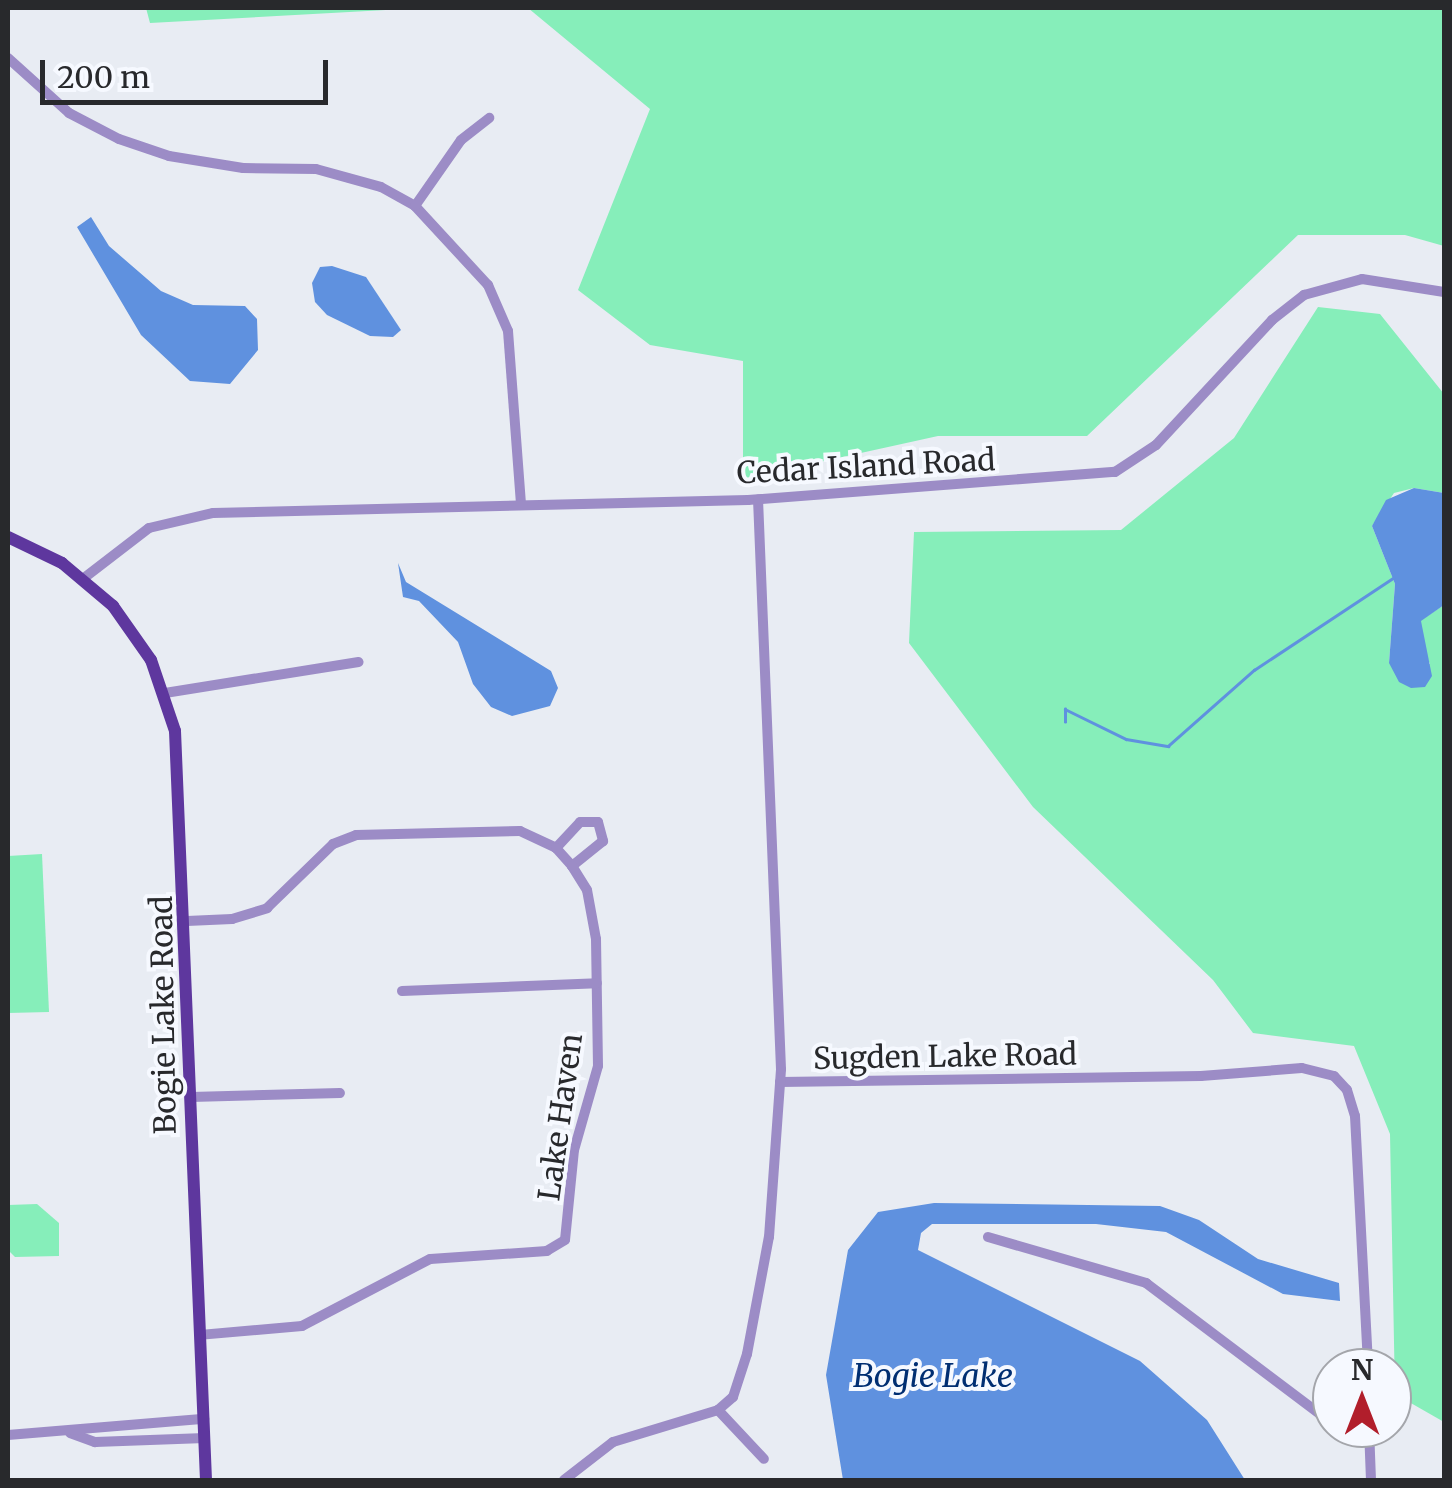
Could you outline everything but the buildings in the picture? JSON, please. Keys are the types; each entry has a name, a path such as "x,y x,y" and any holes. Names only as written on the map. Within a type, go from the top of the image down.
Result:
{"main road":[{"name":"Bogie Lake Road","path":"8,537 84,578 130,625 165,693 178,759 206,1480"}],"street":[{"path":"8,58 57,104 119,139 224,165 316,169 381,187 415,206 454,242 502,316 518,442 521,503"},
{"path":"415,206 460,140 488,118"},
{"name":"Cedar Island Road","path":"84,578 149,528 213,513 758,499 1116,472 1156,446 1272,320 1304,294 1362,279 1444,292"},
{"name":"Sugden Lake Road","path":"758,499 781,970 780,1082 1108,1079 1302,1068 1334,1076 1347,1090 1354,1116 1367,1348"},
{"path":"165,693 359,662"},
{"path":"556,848 580,822 598,822 603,840 572,866"},
{"name":"Lake Haven","path":"186,921 232,919 267,908 332,844 356,836 520,831 556,848 572,866 594,916 598,1066 574,1150 564,1240 547,1251 430,1258 302,1326 200,1335"},
{"path":"402,990 596,983"},
{"path":"564,1480 613,1442 718,1410 733,1398 747,1354 768,1237 780,1082"},
{"path":"190,1097 340,1094"},
{"path":"988,1237 1146,1283 1312,1409"},
{"path":"718,1410 764,1459"},
{"path":"8,1435 69,1433 96,1423 204,1420"},
{"path":"69,1433 95,1442 205,1438"},
{"path":"1370,1448 1370,1480"}],"green space":[{"path":"146,8 422,8 150,23"},
{"path":"528,8 1444,8 1444,246 1405,235 1298,235 1087,436 938,436 743,479 743,361 650,345 578,290 650,109"},
{"path":"1318,307 1380,314 1444,394 1444,493 1414,488 1394,493 1372,526 1395,584 1389,663 1430,664 1420,640 1421,620 1444,605 1444,1422 1412,1404 1412,1348 1394,1348 1390,1134 1354,1046 1253,1033 1213,980 1033,807 909,643 914,532 1121,530 1234,438"},
{"path":"42,854 49,1012 8,1013 8,856"},
{"path":"37,1204 59,1223 59,1256 15,1257 8,1250 8,1205"}],"water":[{"path":"91,217 109,246 161,291 193,305 245,306 257,319 258,350 230,384 190,381 141,335 77,227"},
{"path":"332,266 366,277 401,330 393,337 370,336 327,315 315,302 312,283 320,267"},
{"path":"1414,488 1444,493 1444,605 1421,621 1432,676 1425,687 1411,688 1399,682 1389,663 1395,584 1372,526 1386,500"},
{"path":"398,563 406,582 551,671 558,688 550,706 512,716 491,707 473,684 458,642 419,601 403,597"},
{"name":"Bogie Lake","path":"934,1203 1160,1206 1199,1220 1258,1259 1339,1283 1340,1301 1283,1294 1166,1232 1096,1224 932,1224 921,1233 918,1250 1140,1361 1207,1420 1245,1480 843,1480 826,1375 848,1250 878,1212"}],"waterway":[{"path":"1065,722 1065,709 1126,739 1168,746 1254,670 1393,578"}]}
